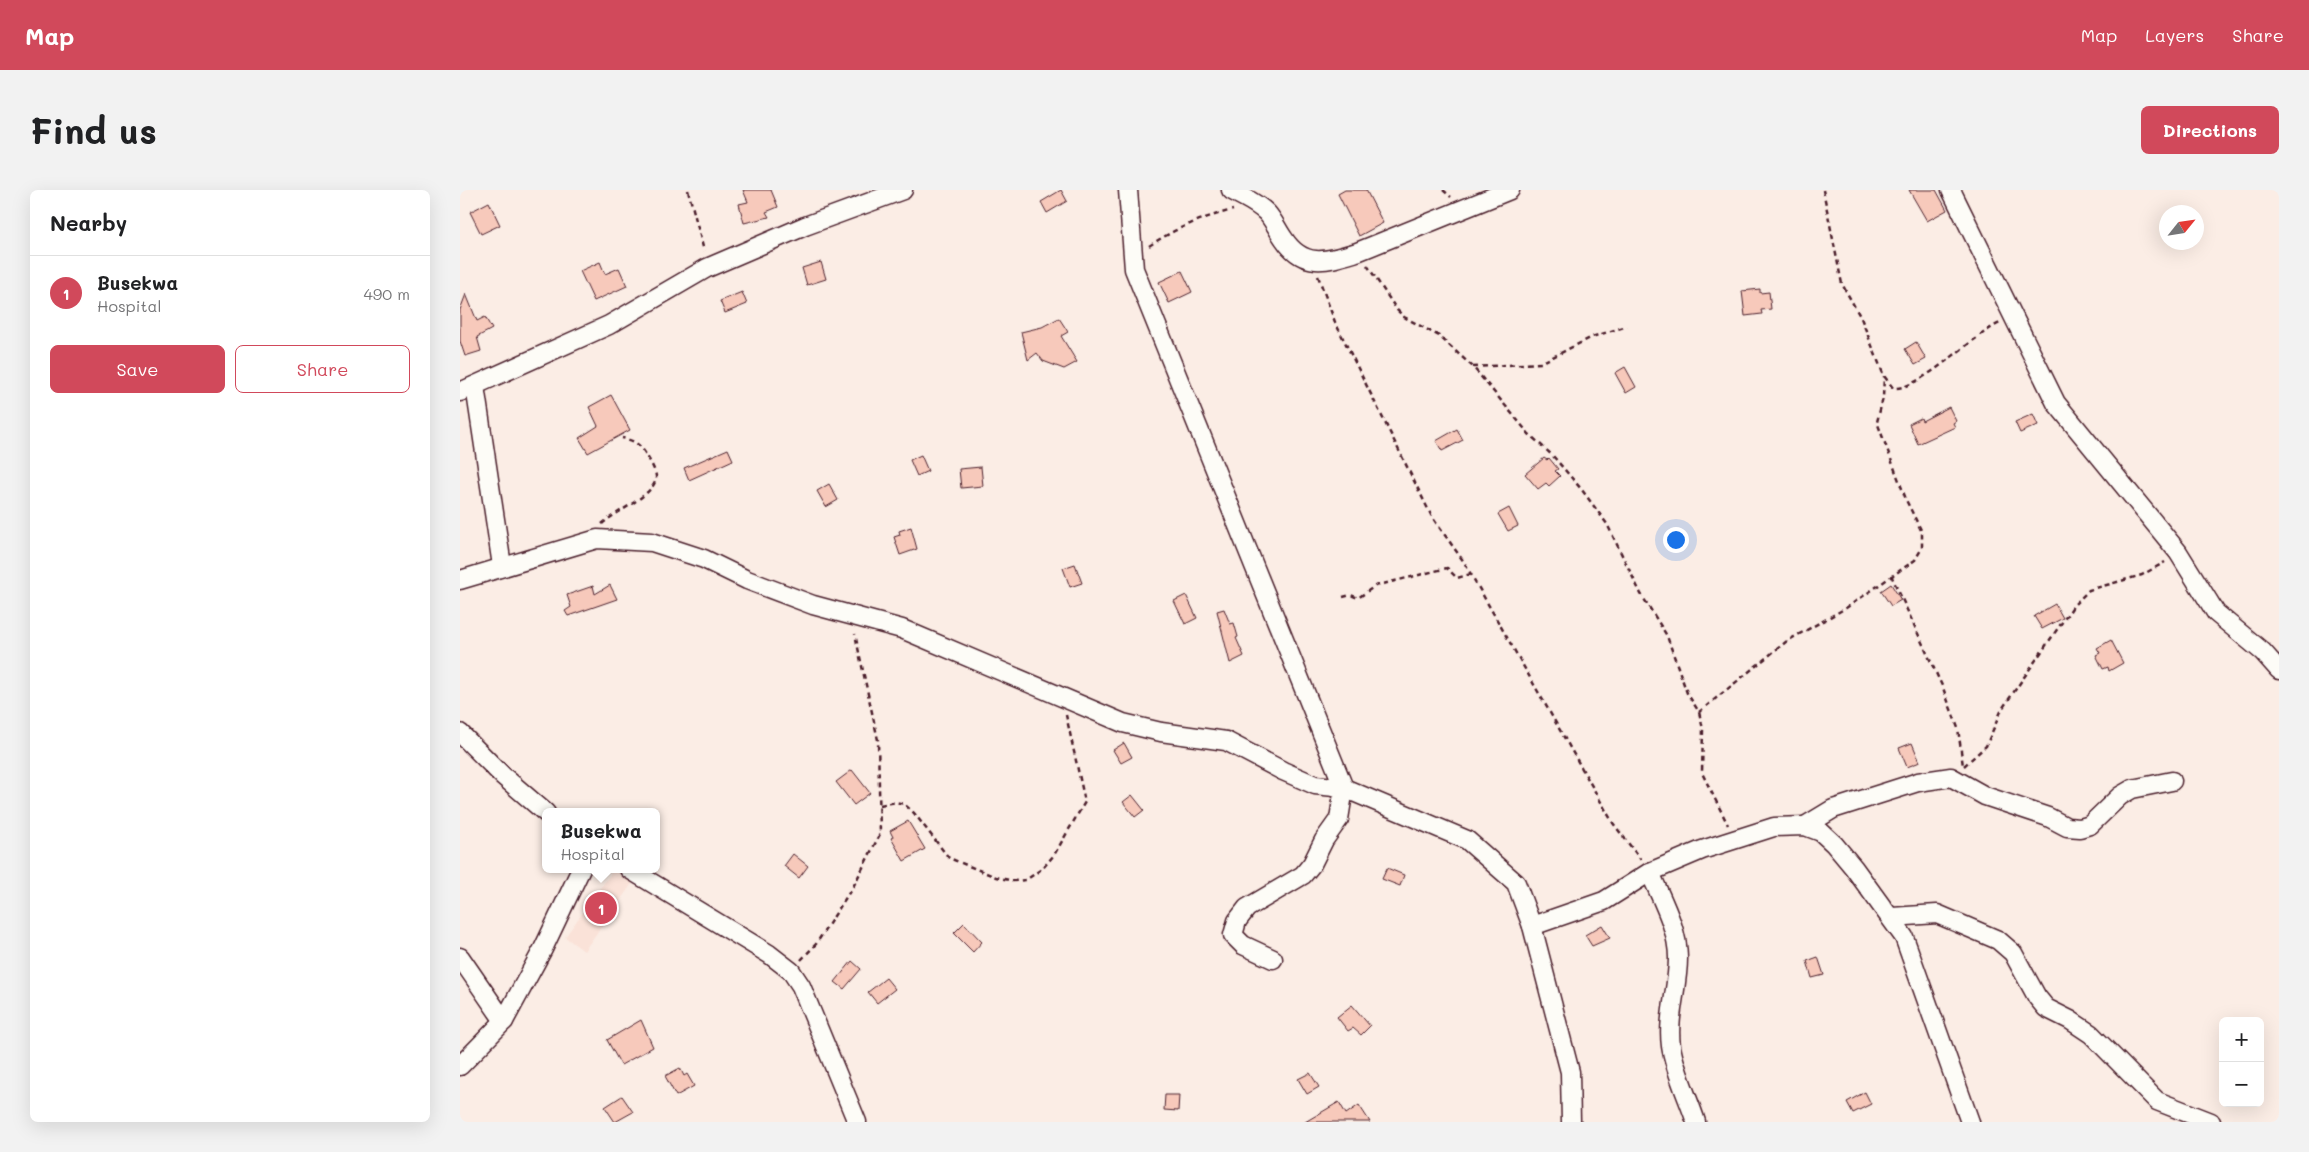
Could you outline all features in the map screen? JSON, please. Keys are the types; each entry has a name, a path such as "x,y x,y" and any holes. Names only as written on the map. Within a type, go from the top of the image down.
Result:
{"street":[{"path":"502,566 467,389 609,325 708,268 805,226 903,190"},
{"path":"1128,190 1133,257 1138,278 1344,788 1339,819 1303,876 1247,908 1233,930 1233,935 1243,945 1274,959"},
{"path":"1231,190 1257,204 1268,214 1286,242 1298,256 1312,260 1331,260 1357,252 1510,190"},
{"path":"1951,190 2012,318 2056,403 2178,552 2216,613 2263,652 2279,670"},
{"path":"460,580 596,539 652,542 704,559 747,580 853,618 902,629 1123,723 1161,732 1226,741 1283,771 1315,784 1344,788 1467,840 1516,883 1532,926 1570,1072 1571,1122"},
{"path":"460,733 542,809"},
{"path":"1805,826 1833,808 1957,772 1985,796 2048,817 2066,827 2080,828 2090,825 2120,796 2132,789 2172,781"},
{"path":"1532,926 1604,901 1650,872 1702,850 1774,827 1805,826 1821,832 1834,844 1892,917 1904,937 1970,1122"},
{"path":"1650,872 1670,919 1677,944 1675,997 1669,1022 1671,1046 1676,1068 1696,1122"},
{"path":"460,1066 504,1021 543,949 579,873"},
{"path":"635,873 769,954 791,971 801,986 857,1122"},
{"path":"1892,917 1937,914 1998,940 2013,953 2037,997 2046,1008 2070,1020 2091,1034 2157,1101 2211,1122"},
{"path":"460,957 504,1021"}],"path":[{"path":"688,190 708,268"},
{"path":"1823,190 1842,284 1861,318 1884,376 1893,388 1901,389 1917,381 1992,327 2012,318"},
{"path":"1133,257 1165,235 1179,229 1213,215 1257,204"},
{"path":"1357,252 1404,318 1439,336 1473,367 1522,426 1559,463 1606,524 1641,594 1666,636 1684,687 1699,712 1704,729 1702,773 1737,839"},
{"path":"1312,260 1335,322 1432,517 1471,574 1613,823 1650,872"},
{"path":"1473,367 1541,363 1592,337 1627,326"},
{"path":"1699,712 1787,641 1846,608 1890,575 1915,560 1922,548 1924,541 1877,422 1883,398 1884,376"},
{"path":"596,539 598,529 604,522 637,500 653,487 655,482 656,475 643,448 636,441 622,438"},
{"path":"1957,772 1986,746 2002,709 2074,605 2089,590 2142,575 2178,552"},
{"path":"1343,597 1351,595 1358,598 1375,586 1447,568 1457,578 1471,574"},
{"path":"1890,575 1943,688 1958,728 1957,772"},
{"path":"791,971 816,944 854,885 880,834 878,740 853,618"},
{"path":"880,806 896,802 910,807 949,858 996,877 1013,881 1026,880 1043,868 1054,855 1085,802 1066,719 1066,698"}],"shaded area":[{"path":"611,873 629,873 636,878 584,951 565,937"}],"building":[{"path":"743,190 771,190 778,207 766,212 769,217 744,223 739,204 748,202"},
{"path":"1061,190 1067,201 1047,213 1041,202"},
{"path":"1345,190 1366,190 1383,223 1359,236 1338,194"},
{"path":"1909,190 1936,190 1947,210 1927,221"},
{"path":"489,202 500,225 481,234 470,212"},
{"path":"600,262 605,274 619,268 627,286 594,301 580,271"},
{"path":"821,262 826,279 807,285 802,268"},
{"path":"1182,271 1192,292 1169,303 1159,282"},
{"path":"1760,289 1760,293 1769,292 1771,309 1761,310 1762,314 1745,316 1742,291"},
{"path":"742,292 747,304 725,313 720,301"},
{"path":"466,294 477,321 485,317 492,329 477,337 481,351 465,356 460,341 460,310"},
{"path":"1059,318 1068,332 1061,336 1077,362 1064,369 1043,361 1037,353 1028,360 1021,332 1042,327"},
{"path":"1916,342 1926,359 1915,365 1905,349"},
{"path":"1625,367 1636,387 1626,393 1615,373"},
{"path":"611,395 630,430 588,453 579,438 598,426 589,407"},
{"path":"1949,407 1956,421 1953,423 1955,427 1918,444 1909,424 1921,418 1922,421"},
{"path":"2033,414 2038,425 2020,433 2015,422"},
{"path":"1457,429 1463,440 1442,451 1436,441"},
{"path":"728,449 733,460 689,480 684,468"},
{"path":"921,455 928,471 917,476 910,460"},
{"path":"1544,458 1547,460 1549,458 1558,469 1555,471 1560,476 1549,486 1546,483 1538,489 1525,474"},
{"path":"981,467 983,486 961,488 959,469"},
{"path":"829,484 838,500 826,507 817,491"},
{"path":"1509,508 1518,526 1508,531 1498,514"},
{"path":"911,527 917,549 900,555 894,537 900,535 899,531"},
{"path":"1075,564 1082,583 1070,587 1063,568"},
{"path":"1891,584 1901,600 1891,606 1881,591"},
{"path":"610,585 617,599 568,616 565,611 571,607 567,595 593,586 595,594"},
{"path":"1186,595 1197,618 1185,624 1174,601"},
{"path":"2055,604 2063,618 2042,629 2034,616"},
{"path":"1224,609 1230,624 1234,623 1238,637 1236,638 1244,656 1230,663 1217,611"},
{"path":"2111,640 2123,663 2109,671 2108,667 2103,669 2096,655 2100,653 2097,648"},
{"path":"1124,743 1132,757 1121,763 1113,750"},
{"path":"1912,743 1920,762 1907,767 1899,748"},
{"path":"852,770 870,793 854,805 836,782"},
{"path":"1132,795 1144,810 1135,817 1123,802"},
{"path":"908,821 925,849 904,861 891,838 893,837 890,831"},
{"path":"793,854 808,866 799,878 784,866"},
{"path":"1387,868 1404,875 1400,886 1382,879"},
{"path":"964,923 982,942 973,952 954,933"},
{"path":"1602,925 1610,938 1592,946 1585,935"},
{"path":"1818,957 1824,975 1812,978 1807,961"},
{"path":"852,961 861,969 844,989 835,982"},
{"path":"886,978 895,989 877,1003 868,992"},
{"path":"1352,1005 1370,1026 1361,1035 1353,1028 1348,1031 1337,1017"},
{"path":"641,1020 653,1047 621,1065 607,1040"},
{"path":"680,1068 684,1076 687,1074 694,1086 676,1096 665,1076"},
{"path":"1310,1073 1319,1087 1307,1094 1298,1079"},
{"path":"1865,1092 1871,1104 1853,1113 1847,1102"},
{"path":"1165,1095 1179,1095 1178,1111 1164,1110"},
{"path":"622,1096 633,1112 615,1122 605,1107"},
{"path":"1339,1102 1346,1114 1359,1105 1370,1122 1305,1122"}],"place":[{"name":"Busekwa","path":"601,908"}]}
